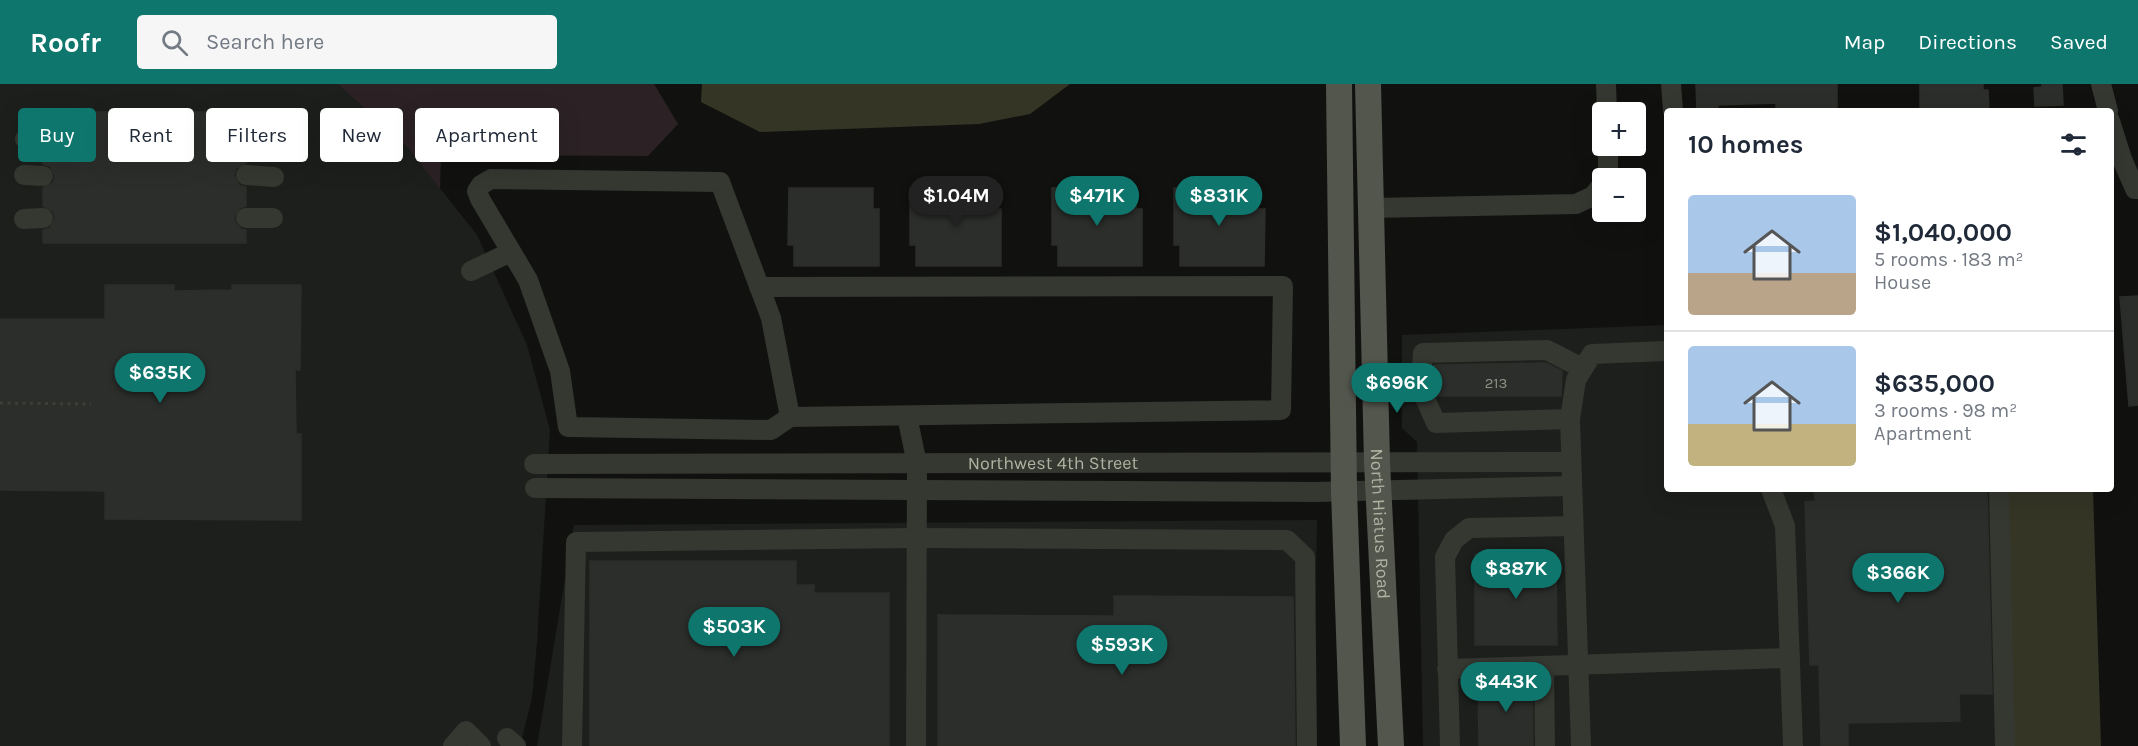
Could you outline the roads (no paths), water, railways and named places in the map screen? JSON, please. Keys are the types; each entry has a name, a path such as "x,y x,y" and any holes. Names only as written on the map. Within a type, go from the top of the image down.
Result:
{"main road":[{"name":"North Hiatus Road","path":"1339,84 1344,491 1353,746"},
{"name":"North Hiatus Road","path":"1368,84 1378,491 1391,746"}],"street":[{"path":"1606,84 1607,102"},
{"path":"1671,84 1673,108"},
{"path":"2101,84 2107,108"},
{"path":"2114,131 2122,159 2135,189 2138,189"},
{"path":"246,175 274,177"},
{"path":"759,287 1283,286 1281,410 790,417 771,430 568,427 560,372 528,280 480,200 477,191 481,184 491,179 720,182 759,287 771,318 790,417"},
{"path":"1371,208 1576,204 1592,196"},
{"path":"246,218 273,218"},
{"path":"471,271 511,252"},
{"path":"1570,419 1436,423 1420,387 1423,352 1547,350 1581,368"},
{"path":"1581,746 1570,419 1576,380 1581,368 1592,354 1664,351"},
{"path":"907,416 917,464 916,746"},
{"name":"Northwest 4th Street","path":"534,464 1571,462"},
{"name":"Northwest 4th Street","path":"535,488 1378,491 1572,486"},
{"path":"1772,492 1785,526 1793,746"},
{"path":"1999,492 2005,746"},
{"path":"1450,746 1445,557 1454,540 1469,528 1573,526"},
{"path":"572,746 576,542 916,538 1287,540 1305,557 1307,746"},
{"path":"1447,669 1790,658"},
{"path":"1544,666 1545,746"},
{"path":"453,746 466,731 481,746"}]}
